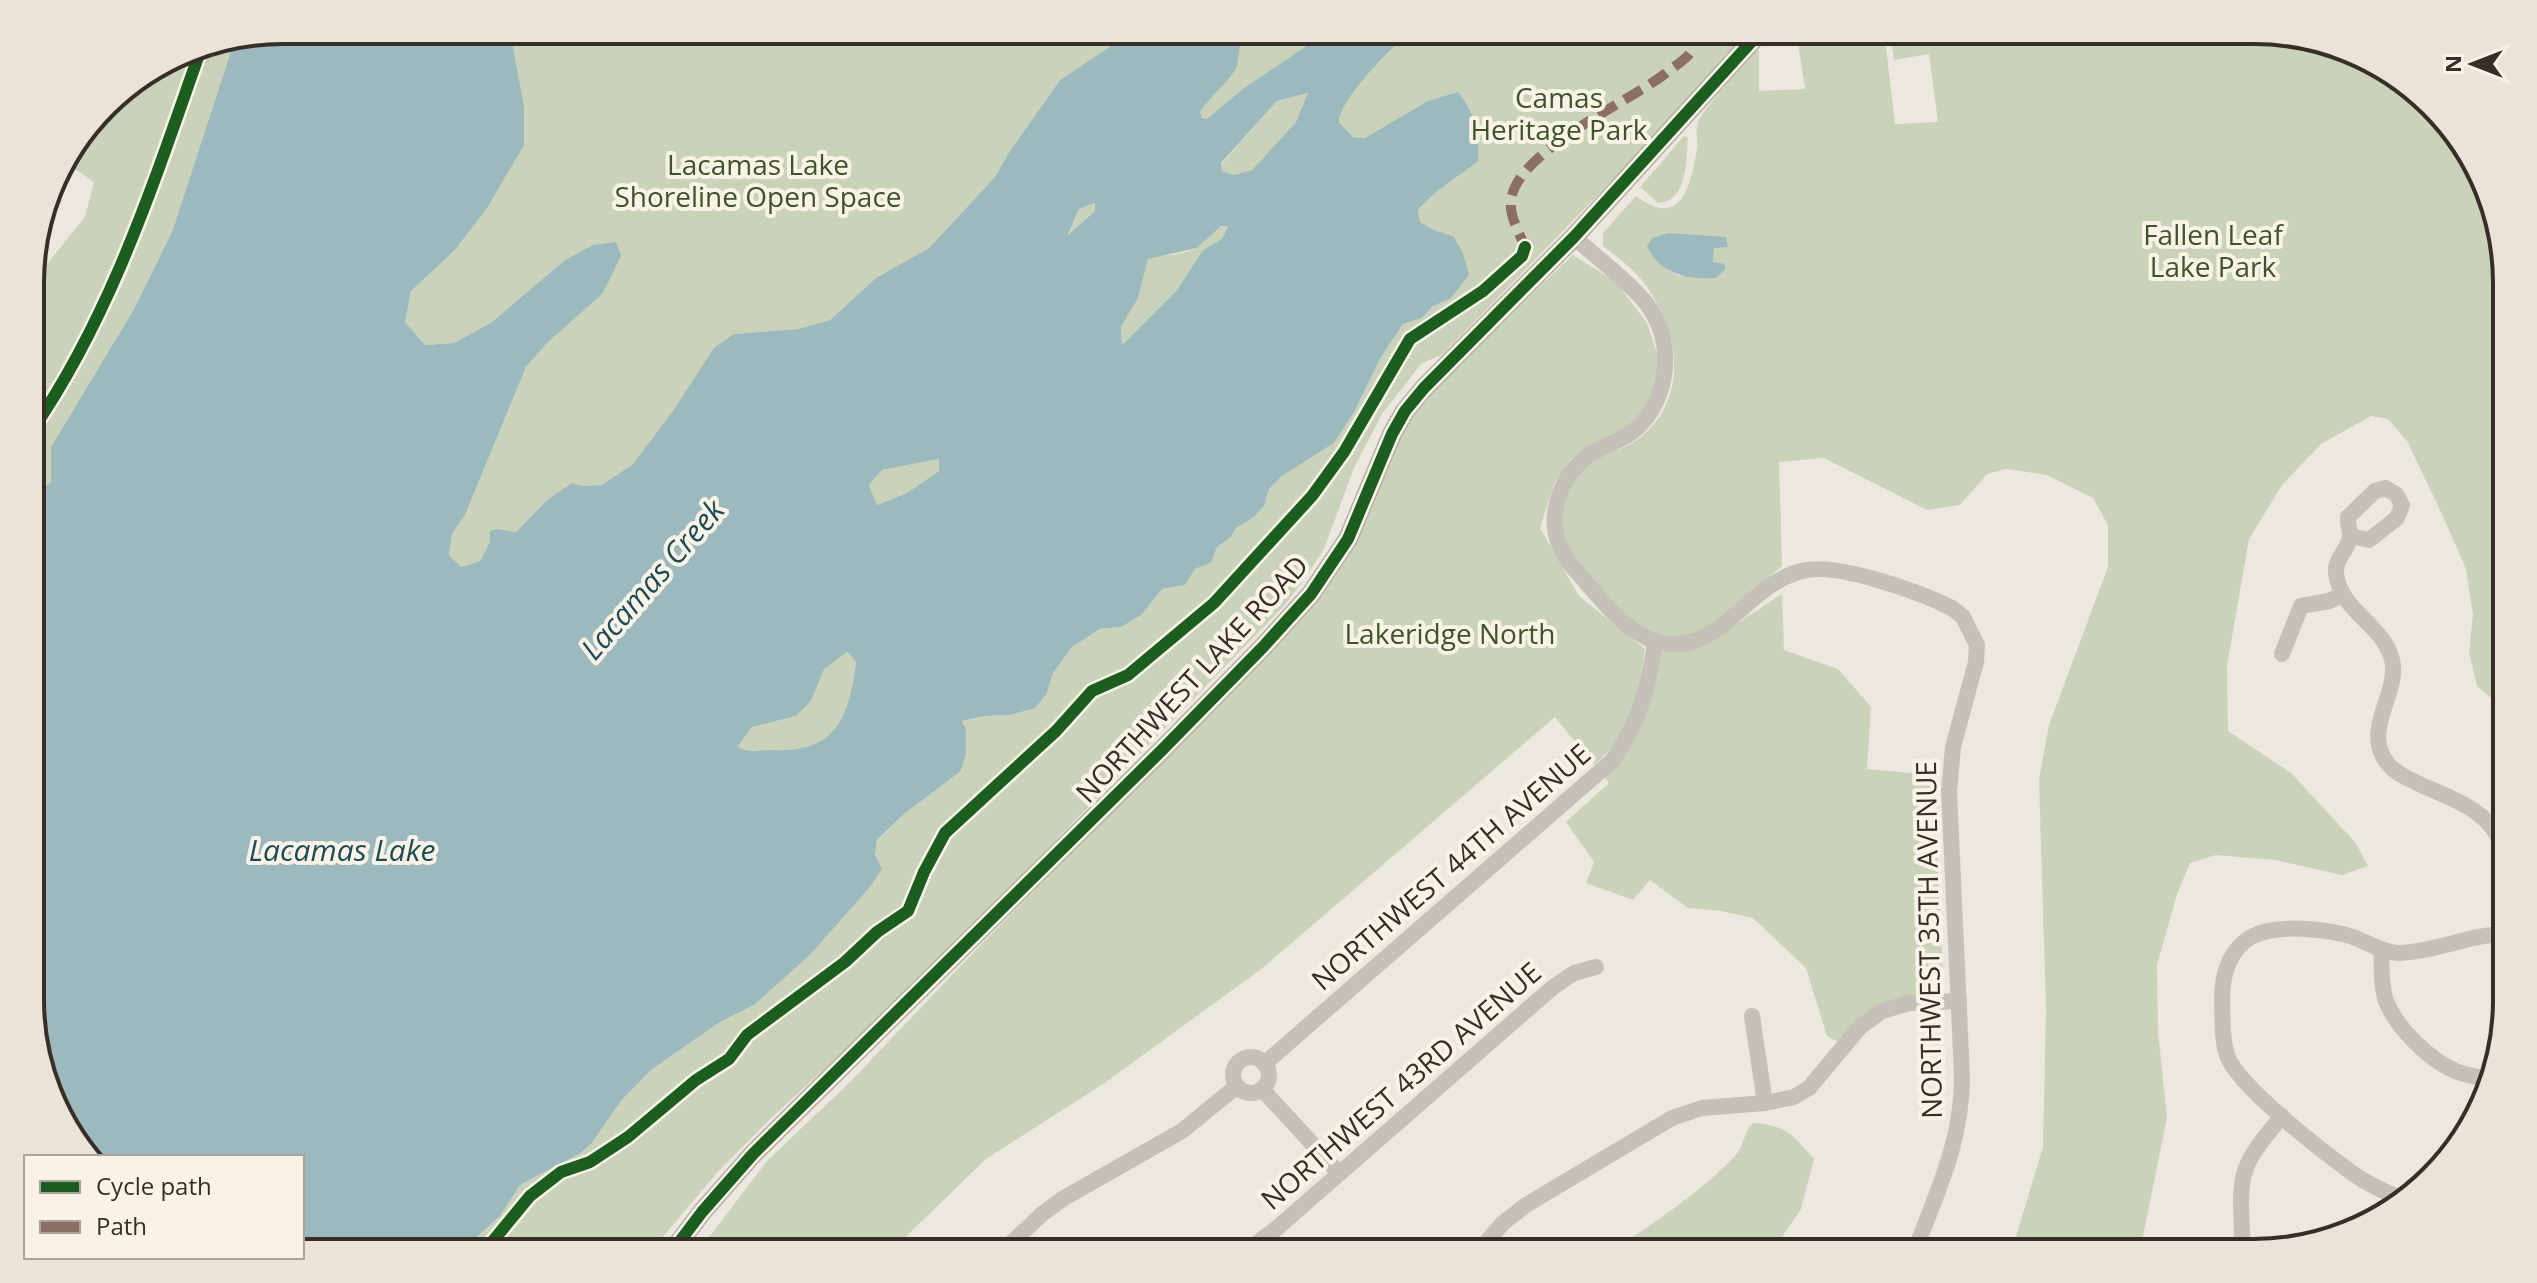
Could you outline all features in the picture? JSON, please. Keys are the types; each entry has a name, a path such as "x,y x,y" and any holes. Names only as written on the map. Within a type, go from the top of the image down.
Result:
{"main road":[{"name":"NORTHWEST LAKE ROAD","path":"682,1239 753,1154 1151,761 1311,594 1348,539 1392,434 1405,411 1574,237 1749,44"}],"street":[{"path":"45,410 80,353 118,277 197,61"},
{"path":"1574,237 1647,304 1660,329 1666,363 1662,388 1643,422 1628,435 1588,456 1567,479 1556,506 1557,535 1569,562 1614,614 1635,633 1655,643"},
{"path":"2351,536 2335,567 2343,594 2350,607 2382,639 2393,668 2379,728 2384,758 2396,772 2484,816 2493,829"},
{"name":"NORTHWEST 35TH AVENUE","path":"1655,643 1697,640 1718,629 1777,581 1799,571 1817,569 1849,572 1952,608 1968,625 1977,645 1976,662 1953,747 1949,791 1961,1117 1955,1144 1920,1238"},
{"path":"2282,654 2301,606 2329,601 2343,594"},
{"name":"NORTHWEST 44TH AVENUE","path":"1016,1239 1064,1198 1182,1131 1237,1086 1233,1072 1240,1060 1254,1057 1264,1064 1612,761 1632,731 1638,715 1655,643"},
{"path":"2393,1194 2356,1175 2282,1116 2249,1085 2227,1057 2223,1035 2222,984 2227,966 2236,950 2253,936 2269,931 2328,931 2395,953 2493,936"},
{"path":"2382,949 2385,999 2395,1020 2413,1042 2456,1072 2480,1077"},
{"name":"NORTHWEST 43RD AVENUE","path":"1261,1239 1552,988 1574,973 1596,967"},
{"path":"1490,1238 1526,1205 1672,1118 1702,1108 1765,1103 1794,1097 1809,1088 1860,1027 1882,1011 1909,1003 1959,1001"},
{"path":"1752,1016 1765,1103"},
{"path":"1262,1089 1268,1075 1264,1064"},
{"path":"1237,1086 1247,1093 1262,1089"},
{"path":"1262,1089 1339,1173"},
{"path":"2243,1238 2246,1166 2282,1116"}],"green space":[{"name":"Lacamas Lake Shoreline Open Space","path":"513,44 1112,44 1060,80 995,177 929,248 876,278 830,320 798,329 734,334 633,464 602,485 582,486 547,500 516,532 498,529 480,561 460,567 449,556 452,534 465,515 526,367 547,343 593,245 565,260 492,322 454,343 425,345 405,322 411,291 454,251 524,106"},
{"path":"1240,44 1309,44 1244,88 1208,119 1202,118 1200,112 1234,72 1239,60 1237,49"},
{"name":"Camas Heritage Park","path":"1398,44 1739,44 1659,132 1455,342 1442,355 1422,363 1382,414 1354,468 1324,549 1282,608 909,991 768,1121 717,1173 661,1239 475,1239 500,1216 520,1185 579,1154 591,1144 621,1101 651,1070 720,1022 754,1005 810,955 870,887 881,869 875,855 877,841 904,814 961,771 966,753 966,729 962,721 1010,715 1047,693 1053,673 1072,647 1100,629 1121,627 1141,614 1162,589 1185,585 1195,569 1211,563 1217,547 1231,537 1236,528 1254,517 1264,506 1269,489 1282,476 1334,443 1353,414 1381,357 1403,324 1422,318 1433,306 1450,299 1453,236 1420,222 1418,210 1436,190 1460,176 1387,126 1365,138 1353,137 1339,122 1348,100"},
{"name":"Fallen Leaf Lake Park","path":"1798,44 1886,44 1895,124 1938,122 1929,54 1894,60 1892,44 2285,46 2316,52 2360,69 2412,103 2434,125 2461,164 2485,221 2493,283 2493,700 2477,686 2469,652 2473,615 2466,569 2407,441 2388,419 2371,416 2321,444 2282,485 2249,539 2227,666 2228,731 2291,773 2355,842 2368,866 2342,875 2275,860 2216,855 2190,863 2177,894 2157,965 2158,1031 2167,1118 2143,1238 2015,1238 2043,1147 2046,1008 2039,780 2049,725 2108,567 2108,525 2093,498 2047,475 2006,469 1987,474 1960,505 1927,510 1824,458 1779,462 1782,566 1706,631 1681,636 1656,634 1639,628 1567,553 1561,534 1561,514 1573,476 1586,464 1641,437 1657,420 1668,401 1673,380 1674,359 1663,317 1640,278 1603,246 1603,233 1636,196 1664,208 1673,206 1681,199 1695,162 1698,122 1759,50 1759,91 1805,89","holes":["1714,248 1713,263 1680,276 1649,252"]},
{"path":"231,50 172,232 134,309 51,447 51,482 45,487 45,425 95,340 126,276 203,58"},
{"path":"192,63 138,213 70,359 45,394 45,267 85,217 94,182 74,168 103,125 150,84"},
{"path":"1309,93 1296,122 1252,170 1234,175 1222,171 1221,164 1277,101"},
{"path":"1684,136 1688,138 1684,178 1675,196 1658,203 1640,187"},
{"path":"1095,203 1095,211 1067,236 1079,209"},
{"path":"1228,225 1222,239 1203,250 1177,290 1122,345 1121,327 1138,298 1148,258 1193,250 1215,230"},
{"name":"Lakeridge North","path":"1573,255 1616,282 1647,323 1659,359 1654,395 1631,425 1571,459 1554,484 1540,528 1579,596 1645,649 1632,713 1607,753 1594,765 1555,717 1260,970 1106,1082 986,1159 904,1239 708,1239 767,1161 849,1083 1272,649 1408,417 1453,368"},
{"path":"939,459 939,471 907,493 877,505 869,485 882,470"},
{"path":"1782,594 1784,650 1838,669 1871,707 1867,769 1933,775 1944,995 1893,1000 1838,1042 1827,1036 1806,968 1753,918 1688,908 1650,880 1633,900 1586,883 1594,862 1566,822 1609,783 1602,774 1658,653 1703,646"},
{"path":"846,652 856,661 849,699 844,715 826,738 795,749 752,751 736,747 752,727 796,716 810,701 823,669"},
{"path":"1753,1123 1782,1129 1814,1159 1801,1209 1781,1238 1631,1238 1675,1208 1722,1169 1738,1152"}],"water":[{"name":"Lacamas Lake","path":"283,44 513,44 524,106 524,145 487,208 454,251 411,291 405,322 425,345 454,343 492,322 565,260 593,245 616,242 621,256 603,293 547,343 526,367 465,515 452,534 449,555 461,567 480,561 490,542 490,531 516,532 547,500 572,483 602,485 633,464 673,411 714,348 734,334 798,329 830,320 876,278 929,248 995,177 1060,80 1111,44 1241,44 1234,72 1200,112 1202,118 1207,119 1244,88 1309,44 1398,44 1358,86 1339,122 1353,137 1365,138 1428,101 1458,92 1469,108 1478,142 1478,161 1418,210 1420,222 1453,236 1463,253 1469,275 1450,299 1433,306 1422,318 1403,324 1381,357 1353,414 1334,443 1282,476 1269,489 1264,506 1217,547 1211,563 1195,569 1185,585 1162,589 1141,615 1121,627 1100,629 1072,647 1053,673 1047,693 1035,708 1010,715 962,721 966,729 966,754 961,771 904,814 877,840 875,855 882,869 810,955 754,1005 720,1022 651,1070 621,1101 591,1144 579,1154 520,1185 500,1216 475,1239 304,1239 304,1155 101,1155 76,1120 52,1062 44,1000 45,487 51,482 51,447 134,309 172,232 231,50","holes":["1308,93 1296,122 1252,170 1234,175 1222,171 1221,163 1277,101","1095,203 1095,211 1067,236 1079,209","1221,226 1228,226 1222,239 1203,250 1177,290 1122,345 1121,327 1138,298 1148,259 1197,248","939,459 939,471 907,493 877,505 869,485 882,470","847,652 856,662 844,714 826,738 795,749 752,751 737,747 752,727 796,716 811,701 824,669"]},
{"path":"1668,233 1726,237 1728,247 1714,248 1713,262 1725,264 1725,269 1716,278 1706,278 1685,276 1667,269 1647,246 1652,238"}],"marked path":[{"path":"1523,252 1525,247 1511,206 1518,182 1553,146 1649,85 1685,58 1694,44"}],"cycle path":[{"path":"682,1239 753,1154 1162,750 1311,594 1348,539 1392,434 1405,411 1574,237 1749,44"},
{"path":"45,411 86,340 129,245 197,61"},
{"path":"495,1239 530,1196 561,1172 590,1162 628,1137 696,1080 729,1059 747,1035 908,911 945,833 1056,731 1092,691 1128,675 1214,603 1312,496 1344,452 1410,339 1483,291 1522,256 1525,247"}],"water label":[{"name":"Lacamas Creek","path":"653,580"}]}
